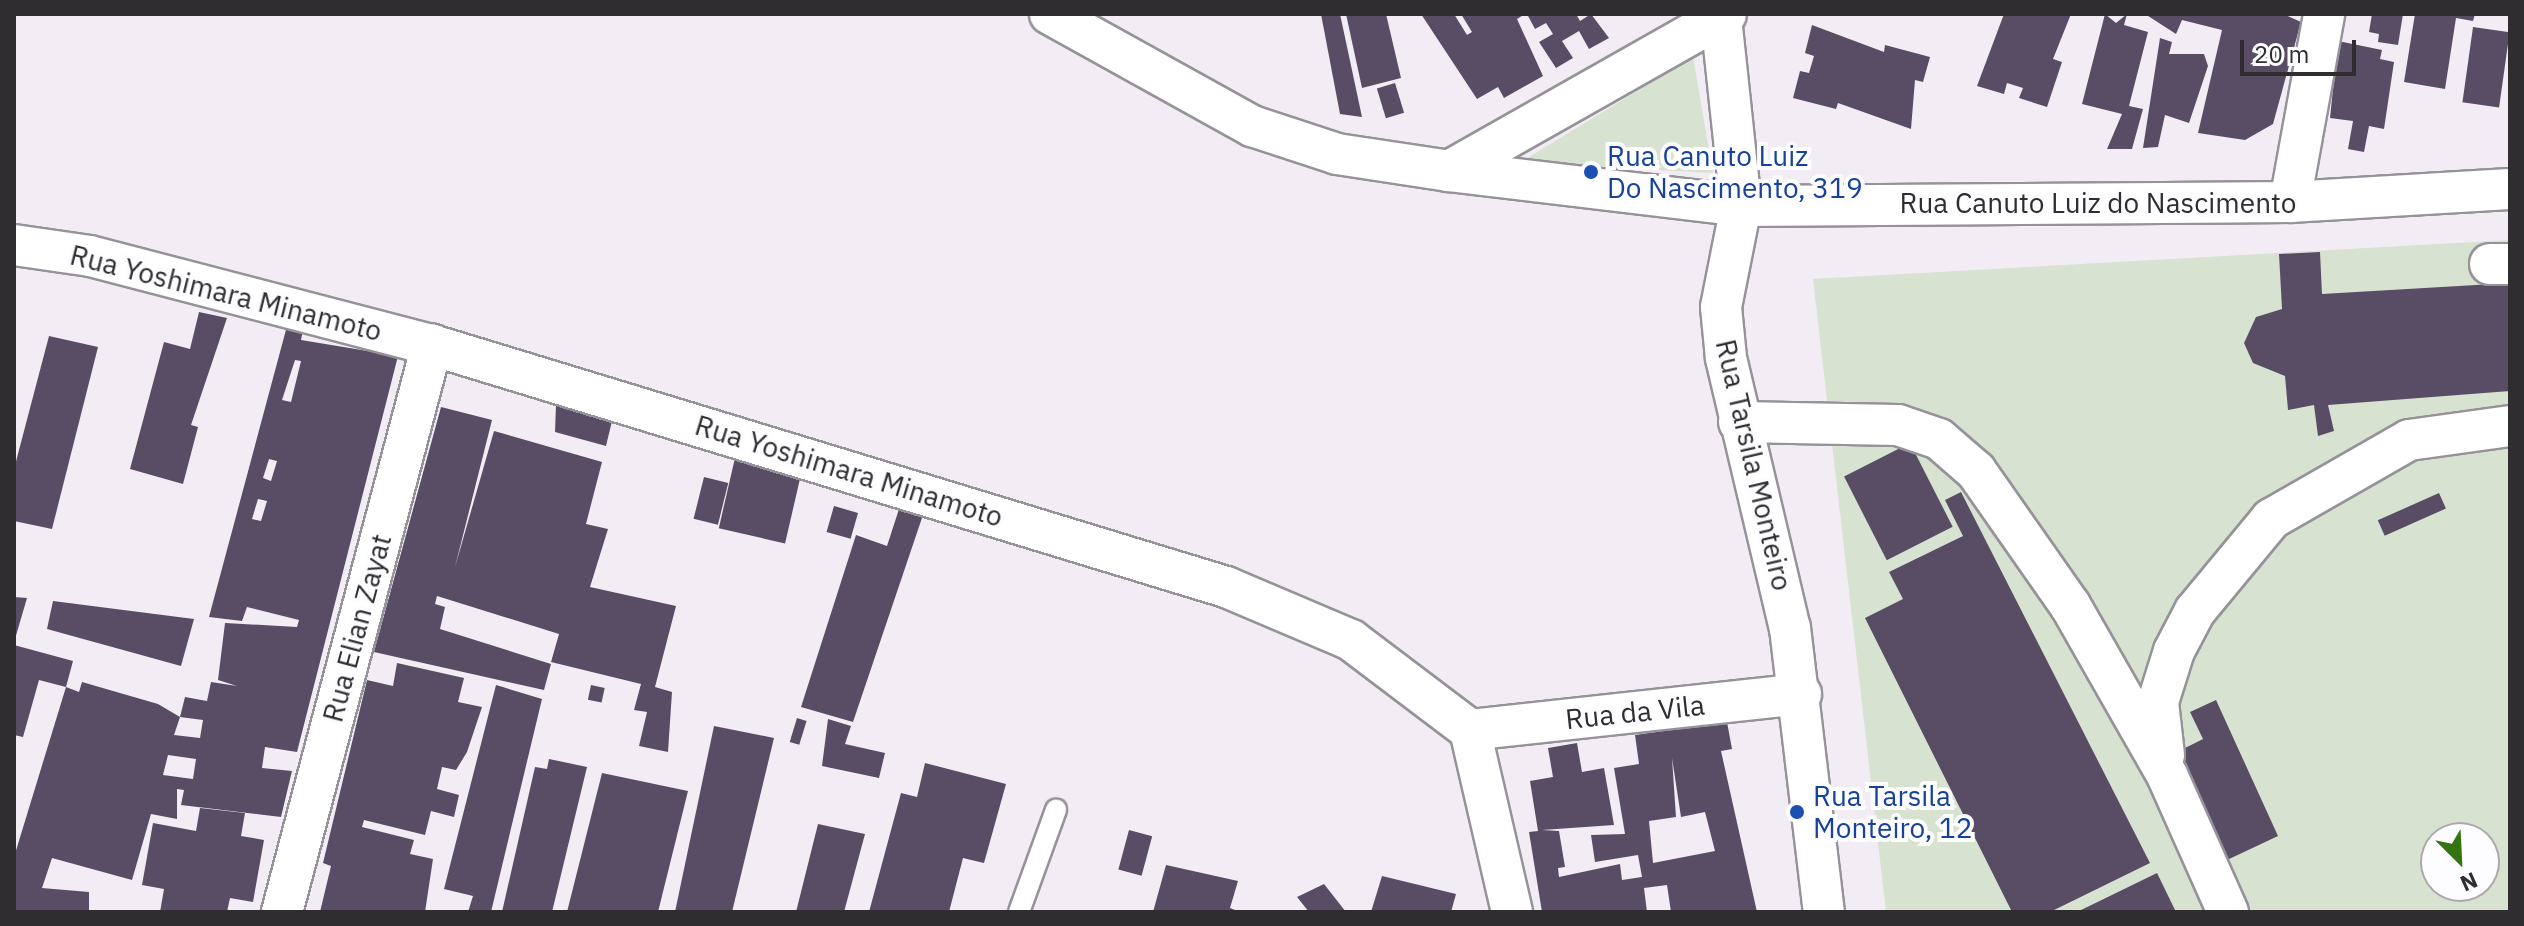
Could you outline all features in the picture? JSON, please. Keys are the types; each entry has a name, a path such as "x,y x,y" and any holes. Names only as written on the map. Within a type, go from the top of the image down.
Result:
{"street":[{"name":"Rua Canuto Luiz do Nascimento","path":"1050,14 1252,126 1337,154 1449,171 1741,206 2290,202 2510,189"},
{"path":"2290,202 2324,14"},
{"path":"1449,171 1724,16"},
{"name":"Rua Tarsila Monteiro","path":"1724,16 1741,206 1721,307 1739,422 1777,560 1801,694 1824,912"},
{"name":"Rua Yoshimara Minamoto","path":"14,245 90,256 432,345 1226,587 1351,640 1470,730"},
{"name":"Rua Elian Zayat","path":"282,912 432,345"},
{"path":"1739,422 1898,425 1939,439 1976,471 2070,605 2167,775 2228,912"},
{"path":"2167,775 2158,702 2174,651 2195,611 2271,519 2409,440 2510,426"},
{"name":"Rua da Vila","path":"1470,730 1801,694"},
{"path":"1470,730 1512,912"}],"lane":[{"path":"1019,912 1056,810"}],"green space":[{"path":"1693,57 1713,173 1519,163"},
{"path":"2510,240 2510,912 1886,912 1813,279"}],"building":[{"path":"1321,14 1340,14 1362,117 1340,114"},
{"path":"1346,14 1386,14 1401,78 1362,88"},
{"path":"1421,14 1454,14 1467,35 1472,32 1461,14 1525,14 1517,19 1543,76 1504,98 1498,87 1477,99"},
{"path":"1527,14 1576,14 1580,21 1591,14 1609,38 1589,49 1579,31 1562,41 1573,58 1556,68 1539,42 1553,34 1546,23 1535,29"},
{"path":"2004,14 2071,14 2053,59 2062,62 2047,107 2019,98 2023,88 2007,83 2004,94 1977,86"},
{"path":"2105,14 2116,23 2127,14 2124,25 2148,32 2129,106 2143,109 2132,149 2107,149 2122,114 2082,104"},
{"path":"2145,14 2283,14 2301,22 2273,124 2245,140 2198,133 2222,30 2182,20 2176,34"},
{"path":"2372,14 2403,14 2398,45 2378,42 2379,34 2369,32"},
{"path":"2415,14 2475,14 2473,21 2456,18 2445,89 2404,82"},
{"path":"1812,25 1884,52 1885,45 1930,57 1923,82 1915,80 1911,129 1838,103 1836,109 1793,98 1800,71 1809,73 1814,56 1805,53"},
{"path":"2473,27 2510,32 2499,107 2462,102"},
{"path":"2160,38 2172,42 2169,54 2204,54 2208,66 2189,123 2165,115 2158,147 2143,148"},
{"path":"2338,41 2382,50 2380,59 2394,62 2384,129 2369,126 2364,152 2348,149 2353,121 2330,118"},
{"path":"1395,83 1404,113 1386,118 1377,89"},
{"path":"2320,252 2322,294 2510,283 2510,391 2328,405 2334,431 2318,436 2314,405 2288,410 2285,376 2253,363 2244,343 2256,317 2282,309 2279,254"},
{"path":"199,312 227,318 191,425 198,427 183,484 130,469 164,342 190,349"},
{"path":"287,326 303,330 301,340 398,356 297,752 265,747 262,768 292,771 281,817 181,805 184,790 177,789 177,819 151,814 132,880 52,858 42,888 89,892 89,912 14,912 14,857 66,687 79,692 82,682 158,704 180,717 185,697 207,701 211,682 237,686 218,680 225,623 297,627 299,620 247,607 242,621 209,617","holes":["295,360 301,361 291,402 282,400","269,459 277,461 271,481 263,478","258,499 267,501 261,521 252,519","180,717 203,720 200,738 174,735","168,755 196,759 193,779 163,775"]},
{"path":"49,336 98,347 52,529 14,521 14,469"},
{"path":"556,405 612,421 606,446 555,432"},
{"path":"441,407 492,420 455,567 494,431 602,462 586,524 608,529 590,587 676,606 655,687 672,692 668,752 639,746 647,712 634,710 641,684 551,662 559,634 437,596 435,604 445,607 440,629 551,664 544,690 374,652"},
{"path":"1910,443 1953,527 1887,560 1844,477"},
{"path":"735,458 801,473 785,543 719,528"},
{"path":"704,477 728,483 718,525 694,519"},
{"path":"1961,492 2150,863 2050,912 2012,912 1865,618 1903,599 1889,572 1963,536 1945,500"},
{"path":"2439,493 2446,509 2385,536 2378,520"},
{"path":"901,503 925,509 853,722 801,707 856,535 887,546"},
{"path":"834,506 858,513 851,539 827,532"},
{"path":"14,597 27,598 15,639 14,639"},
{"path":"53,601 194,619 181,666 47,629"},
{"path":"14,645 73,661 66,687 39,680 23,737 14,735"},
{"path":"397,663 464,678 458,702 482,707 467,752 456,770 442,767 437,789 459,795 454,817 431,811 425,835 364,820 362,827 414,840 410,854 433,859 425,912 320,912 331,866 323,863 367,680 393,686"},
{"path":"496,685 542,699 491,912 468,912 473,896 444,889"},
{"path":"591,685 605,688 602,703 588,700"},
{"path":"2216,700 2278,836 2227,860 2177,752 2203,739 2190,712"},
{"path":"797,718 807,721 799,745 790,742"},
{"path":"828,719 851,726 845,744 885,753 879,778 822,766"},
{"path":"1727,722 1732,749 1721,751 1757,912 1671,912 1667,885 1644,888 1647,912 1542,912 1529,832 1538,831 1530,781 1553,777 1548,748 1577,743 1582,772 1604,768 1614,825 1542,830 1559,831 1565,867 1558,868 1559,877 1620,864 1622,880 1642,877 1638,855 1595,862 1591,835 1625,834 1614,768 1639,764 1635,735","holes":["1672,758 1681,817 1705,812 1715,851 1653,863 1649,821 1676,817"]},
{"path":"714,726 774,738 732,912 675,912"},
{"path":"549,759 587,767 552,912 502,912 535,767 547,769"},
{"path":"925,763 1006,784 984,863 963,858 949,912 869,912 901,793 917,797"},
{"path":"602,773 688,791 658,912 567,912"},
{"path":"200,808 245,813 241,836 264,840 253,902 230,898 227,912 160,912 164,889 142,885 153,823 196,831"},
{"path":"818,824 865,834 844,912 796,912"},
{"path":"1129,830 1152,836 1142,876 1118,870"},
{"path":"1166,865 1238,881 1230,908 1240,912 1153,912"},
{"path":"2157,873 2176,912 2077,912"},
{"path":"1382,876 1456,894 1451,912 1371,912"},
{"path":"1324,884 1346,912 1309,912 1297,897"}],"place":[{"name":"Rua Canuto Luiz Do Nascimento, 319","path":"1591,172"},
{"name":"Rua Tarsila Monteiro, 12","path":"1797,812"}]}
